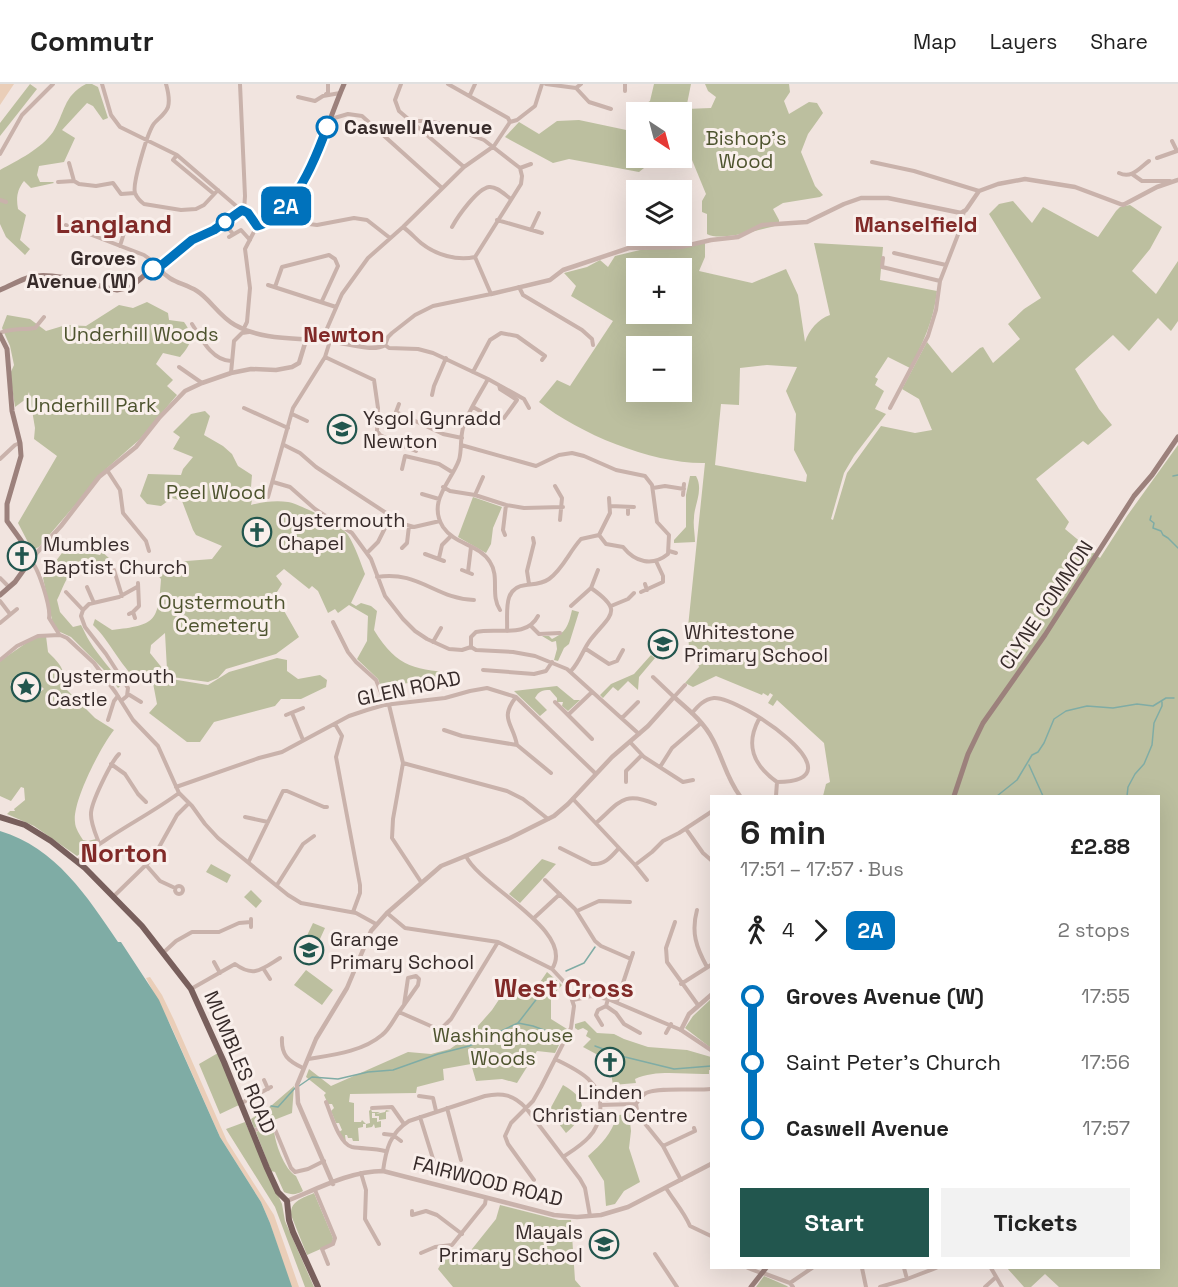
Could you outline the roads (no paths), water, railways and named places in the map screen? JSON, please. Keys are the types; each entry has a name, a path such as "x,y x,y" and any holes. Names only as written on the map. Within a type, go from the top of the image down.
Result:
{"main road":[{"path":"0,290 29,277 39,276 122,290 130,287 192,240 214,230 243,211 257,226 264,224 281,212 307,175 344,84"},
{"path":"0,334 7,349 12,411 21,456 7,504 6,517 9,526 32,559 0,595"},
{"name":"CLYNE COMMON","path":"954,795 968,754 983,723 1045,635 1134,496 1152,475 1178,437"},
{"name":"MUMBLES ROAD","path":"0,817 25,825 78,861 114,896 163,952 191,989 278,1192 287,1201 293,1232 318,1287"},
{"path":"751,1287 763,1271"}],"street":[{"path":"0,154 22,115 53,84"},
{"path":"102,84 111,115 120,127 177,155 173,160 243,211 245,196 240,84"},
{"path":"166,84 169,105 153,125 147,139 142,152 139,174 134,185 135,193 144,204 182,210 202,207 216,192"},
{"path":"298,97 315,100 328,93 328,84"},
{"path":"401,84 395,96 395,104 399,111 464,166"},
{"path":"448,84 508,118 510,122"},
{"path":"470,95 475,84"},
{"path":"322,340 350,281 368,258 403,227 464,166 494,146 510,122 517,120 535,106 544,84 576,88 589,102 611,109"},
{"path":"576,88 581,84"},
{"path":"625,84 625,92"},
{"path":"323,96 340,93"},
{"path":"330,119 348,114 362,116 442,188"},
{"path":"403,227 422,244 439,253 464,260 475,256 521,184 520,168 514,161 484,140 429,121 410,121"},
{"path":"424,133 429,121"},
{"path":"1157,158 1178,152 1172,141"},
{"path":"1119,173 1128,176 1149,161"},
{"path":"872,162 914,171 979,191"},
{"path":"69,163 74,181"},
{"path":"520,168 531,164"},
{"path":"1132,174 1142,181 1178,180"},
{"path":"890,408 928,336 936,310 940,281 959,232 964,211 979,191 1025,178 1075,187 1123,205 1170,181"},
{"path":"58,182 74,181 79,184 96,186 113,183 121,194 135,193"},
{"path":"460,224 454,224 475,197 488,187 496,188 511,199"},
{"path":"231,373 231,361 237,337 242,333 253,332 374,348 385,345 392,333 424,310 440,304 550,280 563,270 629,248 681,247 738,237 762,225 807,222 844,204 869,197 888,198 959,213 964,211"},
{"path":"0,200 6,202"},
{"path":"281,212 317,225 354,218 366,220 390,238"},
{"path":"531,230 538,213"},
{"path":"497,220 542,233"},
{"path":"66,225 144,255 159,266 174,282 198,291 222,316 253,332"},
{"path":"244,328 247,322 249,288 246,246 257,226"},
{"path":"229,229 231,236 241,230 250,240"},
{"path":"120,246 124,233"},
{"path":"894,253 946,265"},
{"path":"275,287 282,267 329,255 335,259 338,266 322,301"},
{"path":"475,256 491,294"},
{"path":"883,258 882,267 940,281"},
{"path":"268,285 336,307"},
{"path":"519,287 523,295 582,330 592,339 593,345"},
{"path":"0,334 9,329 36,328 44,316"},
{"path":"192,324 218,358 231,361"},
{"path":"473,372 490,340 501,333 517,336 544,356"},
{"path":"60,635 49,618 50,611 44,597 41,579 32,559 99,477 135,447 185,391 202,382 231,373 251,369 276,370 292,367 299,363 306,340"},
{"path":"268,497 291,414 296,402 325,357 330,341"},
{"path":"385,345 389,348 418,349 446,358 527,402 528,408"},
{"path":"325,357 374,380 378,408 377,431 380,435 416,451"},
{"path":"432,395 446,358"},
{"path":"179,367 202,382"},
{"path":"488,379 463,428 458,461 443,487 438,511 440,521 451,536 482,553 493,567 496,599 500,610"},
{"path":"504,418 519,398"},
{"path":"399,404 396,412 443,434 462,438"},
{"path":"473,407 491,417"},
{"path":"246,411 288,428"},
{"path":"291,414 307,421"},
{"path":"0,459 20,443"},
{"path":"284,445 300,453 316,468 409,526 440,521"},
{"path":"461,445 531,465 543,464 559,455 577,454 616,470 647,478 653,488 657,520 669,535 669,551 666,556 656,561 633,558 623,547 608,545 599,535"},
{"path":"402,469 405,456 439,464 452,472"},
{"path":"107,470 120,490 123,513 146,541 149,551"},
{"path":"475,495 483,477"},
{"path":"273,482 290,487 315,509 345,527 367,553 385,596 403,620 422,636 449,649 462,650 471,646"},
{"path":"555,486 562,498 560,520"},
{"path":"443,487 450,491 475,495 506,506 562,507"},
{"path":"653,488 684,487 683,495"},
{"path":"422,494 440,499"},
{"path":"599,535 610,513 609,498"},
{"path":"0,506 7,504"},
{"path":"505,535 503,530 506,506"},
{"path":"610,506 634,507"},
{"path":"628,508 628,514"},
{"path":"367,553 378,542 391,516"},
{"path":"402,548 407,543 409,526"},
{"path":"497,531 503,530"},
{"path":"507,630 508,602 511,592 518,586 546,581 561,567 581,539 599,535"},
{"path":"425,554 441,559 442,545 451,536"},
{"path":"529,584 527,571 534,543 533,538"},
{"path":"462,570 470,573 471,547"},
{"path":"669,551 675,553"},
{"path":"641,592 661,585 663,581 656,561"},
{"path":"114,570 122,596"},
{"path":"571,606 579,604 591,588 598,578 598,570"},
{"path":"377,577 392,574 409,577 448,595 474,600"},
{"path":"0,578 9,587"},
{"path":"645,584 647,590"},
{"path":"83,610 94,603 122,596 138,585 140,603 131,613 135,618"},
{"path":"87,587 94,603"},
{"path":"571,671 580,661 591,638 609,619 611,606 606,598 591,588"},
{"path":"66,592 83,610 82,622 106,654 128,692 141,699"},
{"path":"611,606 628,599 634,592"},
{"path":"0,601 10,614"},
{"path":"0,623 17,609"},
{"path":"471,646 471,637 476,632 521,630 531,626 535,618"},
{"path":"333,622 348,652 376,680 388,705 403,763 391,835 395,846 421,882"},
{"path":"531,626 539,634 553,636 560,633"},
{"path":"433,642 440,632"},
{"path":"0,660 17,646 32,638 46,634 68,638 94,663 119,695 133,720 159,746 179,793 208,828 301,903 353,912 376,924"},
{"path":"471,646 476,650 522,653 552,662 571,671 639,734"},
{"path":"586,649 607,663 617,661 624,653"},
{"path":"483,670 534,674 546,671 552,662"},
{"path":"655,681 701,723 714,741 726,774 737,795"},
{"path":"333,1184 299,1106 296,1093 298,1081 316,1039 347,988 376,924 441,866 548,820 573,799 595,773 639,734 685,685"},
{"name":"GLEN ROAD","path":"176,787 282,752 349,716 388,705 445,698 487,688 516,697 595,773"},
{"path":"108,720 114,701 119,695 128,692"},
{"path":"569,714 592,692"},
{"path":"516,697 508,709 507,719 517,745"},
{"path":"692,713 706,700 719,698 759,718 786,737 804,754 808,762 807,769 803,776 777,782"},
{"path":"555,702 592,739"},
{"path":"622,718 639,702"},
{"path":"286,715 303,708"},
{"path":"292,713 303,740"},
{"path":"759,718 752,731 752,750 758,761 777,782 776,795"},
{"path":"660,767 672,748 701,723"},
{"path":"335,724 342,736 336,757 360,885 360,893 353,912"},
{"path":"444,730 462,736 517,745 551,772"},
{"path":"630,742 642,755 686,783 693,780"},
{"path":"99,843 91,816 92,809 111,764 119,754"},
{"path":"626,782 626,771 642,755"},
{"path":"403,763 515,795 548,820"},
{"path":"111,764 124,774 146,802"},
{"path":"249,861 282,792 287,791 327,807"},
{"path":"78,861 99,843 179,793"},
{"path":"596,823 626,799 635,797 648,804 655,804"},
{"path":"573,799 646,880"},
{"path":"114,896 153,858 177,815 189,803"},
{"path":"635,866 663,841 710,813"},
{"path":"245,817 268,822"},
{"path":"686,829 710,859"},
{"path":"277,885 303,844 314,836"},
{"path":"560,848 567,849 592,864 598,865 619,848"},
{"path":"466,856 476,871 534,918 557,953 556,963 552,969"},
{"path":"146,865 160,881 175,888"},
{"path":"545,880 577,911 598,944 631,959"},
{"path":"534,918 560,894"},
{"path":"577,911 599,901 630,902"},
{"path":"681,984 709,966 696,947 693,933 698,910"},
{"path":"387,913 405,928 498,942 552,969 567,985 573,1000 574,1017 571,1028 541,1087 509,1126 506,1139 534,1180"},
{"path":"163,952 192,932 219,932 242,922 251,923"},
{"path":"675,922 666,952 670,968 698,1005"},
{"path":"399,1012 441,1029 451,1019 498,942"},
{"path":"617,1001 633,953"},
{"path":"191,989 235,964 247,972 254,972 280,958"},
{"path":"214,962 219,973"},
{"path":"263,968 270,979"},
{"path":"307,1059 345,1053 383,1035 399,1012 404,1005 418,985 419,979 416,976 408,978 404,1005"},
{"path":"573,1000 591,996 617,1001 671,1024 710,1049"},
{"path":"683,1031 687,1017 710,996"},
{"path":"602,1025 596,1015 598,1010 606,1006 609,999"},
{"path":"606,1006 616,1013 624,1024 640,1033"},
{"path":"665,1032 671,1024"},
{"path":"282,1038 285,1057 303,1068"},
{"path":"555,1059 580,1071 590,1079 598,1093 601,1105 599,1122 594,1131 585,1141 563,1157"},
{"path":"240,1104 270,1088 264,1080"},
{"path":"250,1085 255,1097"},
{"path":"601,1105 636,1104 644,1095 656,1091 710,1089"},
{"path":"383,1171 385,1151 393,1135 404,1124 436,1111 498,1093 515,1098 526,1108 563,1157 585,1188 590,1216"},
{"path":"419,1096 435,1096 436,1111"},
{"path":"326,1102 345,1143 353,1147 371,1147 385,1151"},
{"path":"636,1104 640,1119 655,1134 681,1180"},
{"path":"372,1108 392,1107 404,1124"},
{"path":"447,1108 461,1160"},
{"path":"420,1117 434,1162"},
{"path":"252,1131 272,1124 293,1171 298,1173 324,1161"},
{"path":"663,1146 695,1132"},
{"path":"384,1134 393,1135 401,1141"},
{"name":"FAIRWOOD ROAD","path":"287,1201 361,1173 383,1171 554,1215 590,1216 628,1207 710,1165"},
{"path":"361,1173 366,1190 365,1219 379,1244"},
{"path":"666,1188 676,1205 685,1214 690,1226 710,1236"},
{"path":"315,1190 335,1240 321,1250 328,1264"},
{"path":"421,1253 435,1247 452,1245 485,1204 486,1198"},
{"path":"412,1211 412,1215 426,1211 437,1215 462,1234"},
{"path":"655,1254 677,1287"},
{"path":"763,1271 791,1285 811,1269"},
{"path":"862,1269 866,1287"},
{"path":"904,1269 907,1280"},
{"path":"880,1287 907,1280 934,1269"},
{"path":"991,1269 1002,1287"},
{"path":"985,1287 995,1278"}],"water":[{"path":"0,831 38,849 54,861 82,891 118,942 121,942 159,1000 220,1137 261,1202 292,1287 0,1287"}],"waterway":[{"path":"1173,476 1178,475"},
{"path":"1151,516 1150,520 1154,523 1153,528 1161,531 1178,548"},
{"path":"998,795 1017,780 1032,755 1038,752 1044,743 1054,719 1066,711 1087,706 1113,708 1137,704 1153,706 1166,698 1174,698"},
{"path":"1127,795 1128,787 1144,764 1152,745 1154,723 1162,702"},
{"path":"1029,765 1043,795"},
{"path":"566,971 584,963 595,947"},
{"path":"299,1086 312,1077 338,1079 368,1072 393,1070 469,1046 518,1023 542,992 554,981"},
{"path":"518,1023 560,1036"},
{"path":"595,1046 625,1057 674,1069 710,1066"},
{"path":"271,1106 278,1107 295,1088"}],"place":[{"name":"Caswell Avenue","path":"327,127"},
{"name":"Groves Avenue (W)","path":"153,269"},
{"name":"Ysgol Gynradd Newton","path":"342,429"},
{"name":"Oystermouth Chapel","path":"257,532"},
{"name":"Mumbles Baptist Church","path":"22,556"},
{"name":"Whitestone Primary School","path":"663,644"},
{"name":"Oystermouth Castle","path":"26,687"},
{"name":"Grange Primary School","path":"309,950"},
{"name":"Linden Christian Centre","path":"610,1062"},
{"name":"Mayals Primary School","path":"604,1244"}],"district":[{"name":"Langland","path":"114,224"},
{"name":"Manselfield","path":"916,224"},
{"name":"Newton","path":"344,334"},
{"name":"Norton","path":"124,853"},
{"name":"West Cross","path":"564,988"}],"park label":[{"name":"Bishop's Wood","path":"746,150"},
{"name":"Underhill Woods","path":"141,334"},
{"name":"Underhill Park","path":"91,405"},
{"name":"Peel Wood","path":"216,492"},
{"name":"Oystermouth Cemetery","path":"222,614"},
{"name":"Washinghouse Woods","path":"503,1046"}]}
